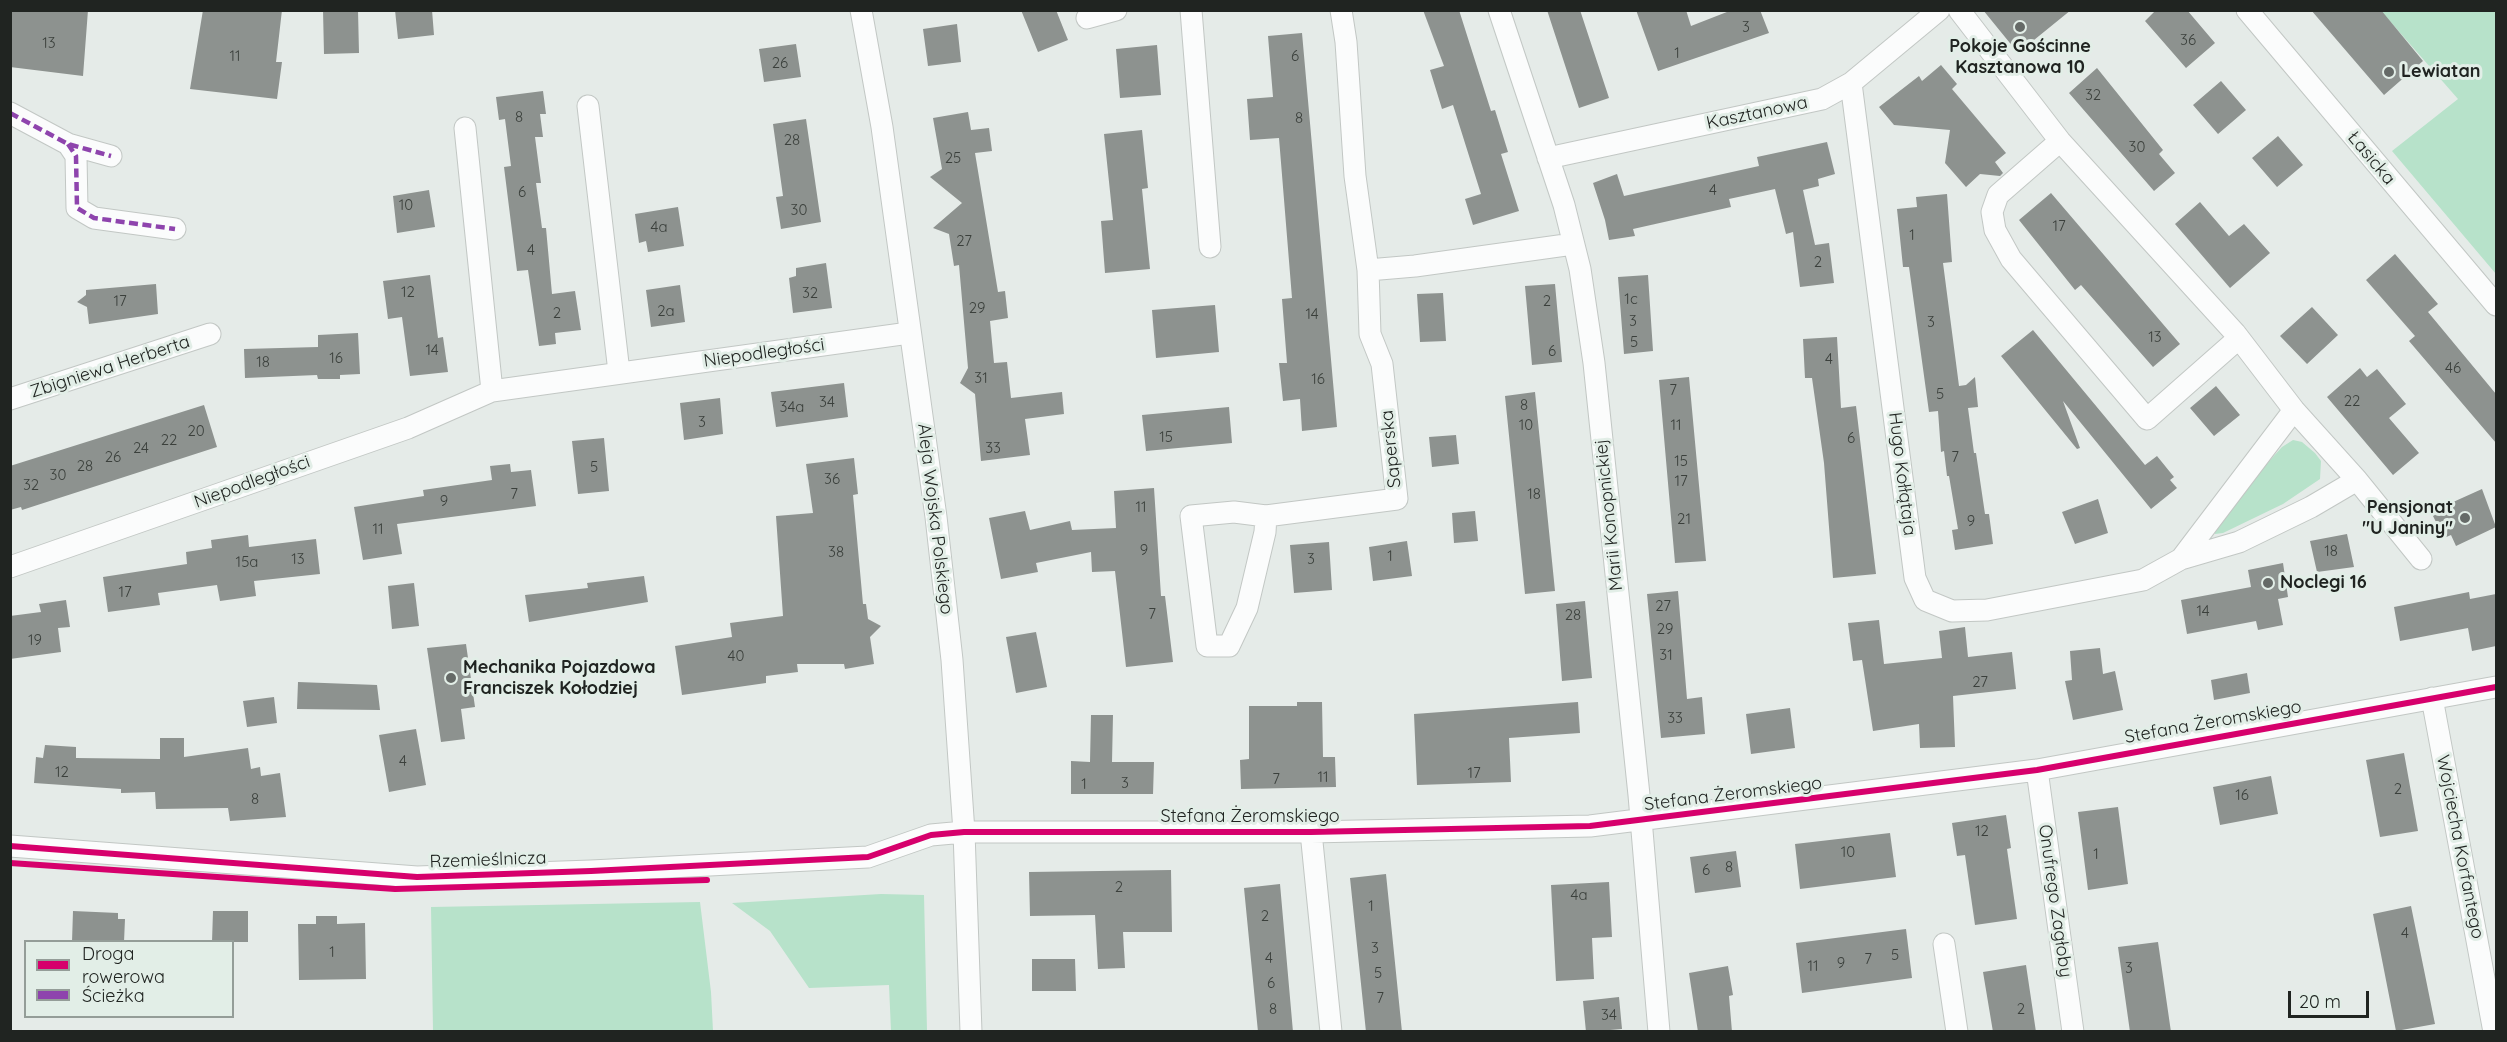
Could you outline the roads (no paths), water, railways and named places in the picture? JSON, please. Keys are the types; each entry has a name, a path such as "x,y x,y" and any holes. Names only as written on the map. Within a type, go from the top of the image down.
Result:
{"street":[{"name":"Aleja Wojska Polskiego","path":"861,10 882,127 936,517 952,660 964,832 971,1032"},
{"path":"1087,18 1116,10"},
{"path":"1191,10 1210,247"},
{"name":"Saperska","path":"1266,516 1265,532 1247,608 1229,645 1207,646 1191,516 1234,512 1266,516 1397,499 1382,364 1370,334 1366,285 1368,270 1355,176 1346,42 1341,10"},
{"name":"Marii Konopnickiej","path":"1499,10 1548,158 1573,244 1594,363 1659,1032"},
{"name":"Kasztanowa","path":"1548,158 1822,99 1851,83 1939,10"},
{"path":"1959,10 2060,141 2239,338 2294,410 2357,480 2421,559"},
{"name":"Łasicka","path":"2247,10 2496,305"},
{"name":"Hugo Kołłątaja","path":"1851,83 1916,578 1925,600 1952,611 1987,610 2143,580 2181,559 2239,542 2311,507 2357,480"},
{"path":"588,106 619,372"},
{"path":"10,113 68,144 111,156"},
{"path":"465,128 492,392"},
{"path":"2060,141 1998,195 1992,212 1995,230 2018,268 2147,419 2239,338"},
{"path":"68,144 76,156 77,208 94,218 175,229"},
{"path":"1368,270 1415,267 1573,244"},
{"name":"Niepodległości","path":"10,567 408,429 492,392 619,372 909,333"},
{"name":"Zbigniewa Herberta","path":"10,399 210,334"},
{"name":"Hugo Kołłątaja","path":"2181,559 2294,410"},
{"name":"Stefana Żeromskiego","path":"964,832 1311,832 1590,826 2037,770 2496,687"},
{"name":"Wojciecha Korfantego","path":"2432,698 2494,1032"},
{"name":"Onufrego Zagłoby","path":"2037,770 2073,1032"},
{"name":"Rzemieślnicza","path":"10,846 417,877 868,857 932,836 964,832"},
{"path":"1311,832 1331,1032"},
{"path":"1944,944 1957,1032"}],"place":[{"name":"Pokoje Gościnne Kasztanowa 10","path":"2020,27"},
{"name":"Lewiatan","path":"2389,72"},
{"name":"Pensjonat \"U Janiny\"","path":"2465,518"},
{"name":"Noclegi 16","path":"2268,583"},
{"name":"Mechanika Pojazdowa Franciszek Kołodziej","path":"451,678"}]}
